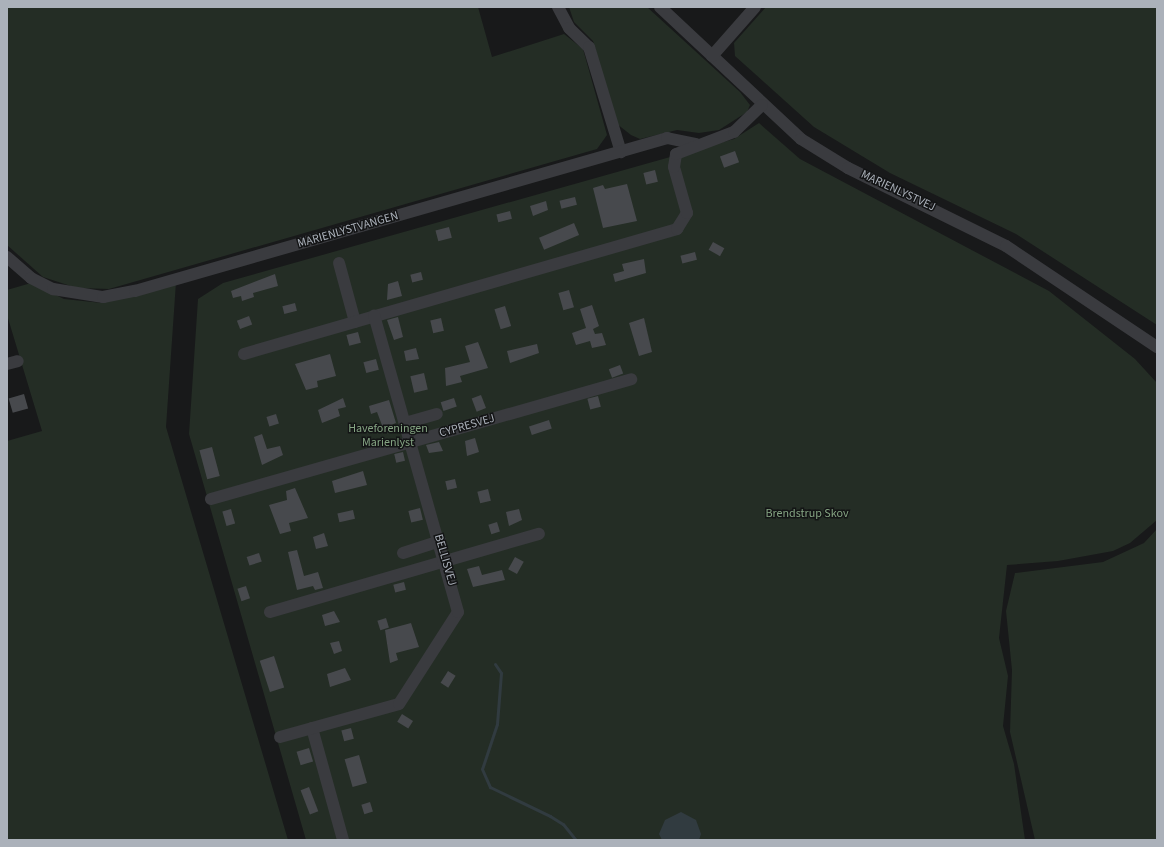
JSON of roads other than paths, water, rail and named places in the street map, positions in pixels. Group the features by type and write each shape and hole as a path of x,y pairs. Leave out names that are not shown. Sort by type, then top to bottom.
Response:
{"street":[{"path":"558,7 569,28 589,47 621,152"},
{"name":"MARIENLYSTVEJ","path":"660,7 762,105 825,154 1006,246 1157,347"},
{"path":"712,56 755,7"},
{"path":"244,354 677,229 686,213 674,160 682,149 734,132 762,105"},
{"name":"MARIENLYSTVANGEN","path":"7,257 31,278 59,291 103,297 135,291 667,138 696,144"},
{"path":"339,263 355,322"},
{"name":"BELLISVEJ","path":"280,737 404,700 458,612 446,562 374,316"},
{"name":"CYPRESVEJ","path":"211,499 630,379"},
{"path":"405,423 437,414"},
{"path":"270,612 539,534"},
{"path":"403,553 440,541"},
{"path":"312,728 343,840"}],"waterway":[{"path":"495,664 501,673 497,724 482,769 490,787 550,816 563,824 576,840"}],"park label":[{"name":"Haveforeningen Marienlyst","path":"388,436"},
{"name":"Brendstrup Skov","path":"807,514"}]}
